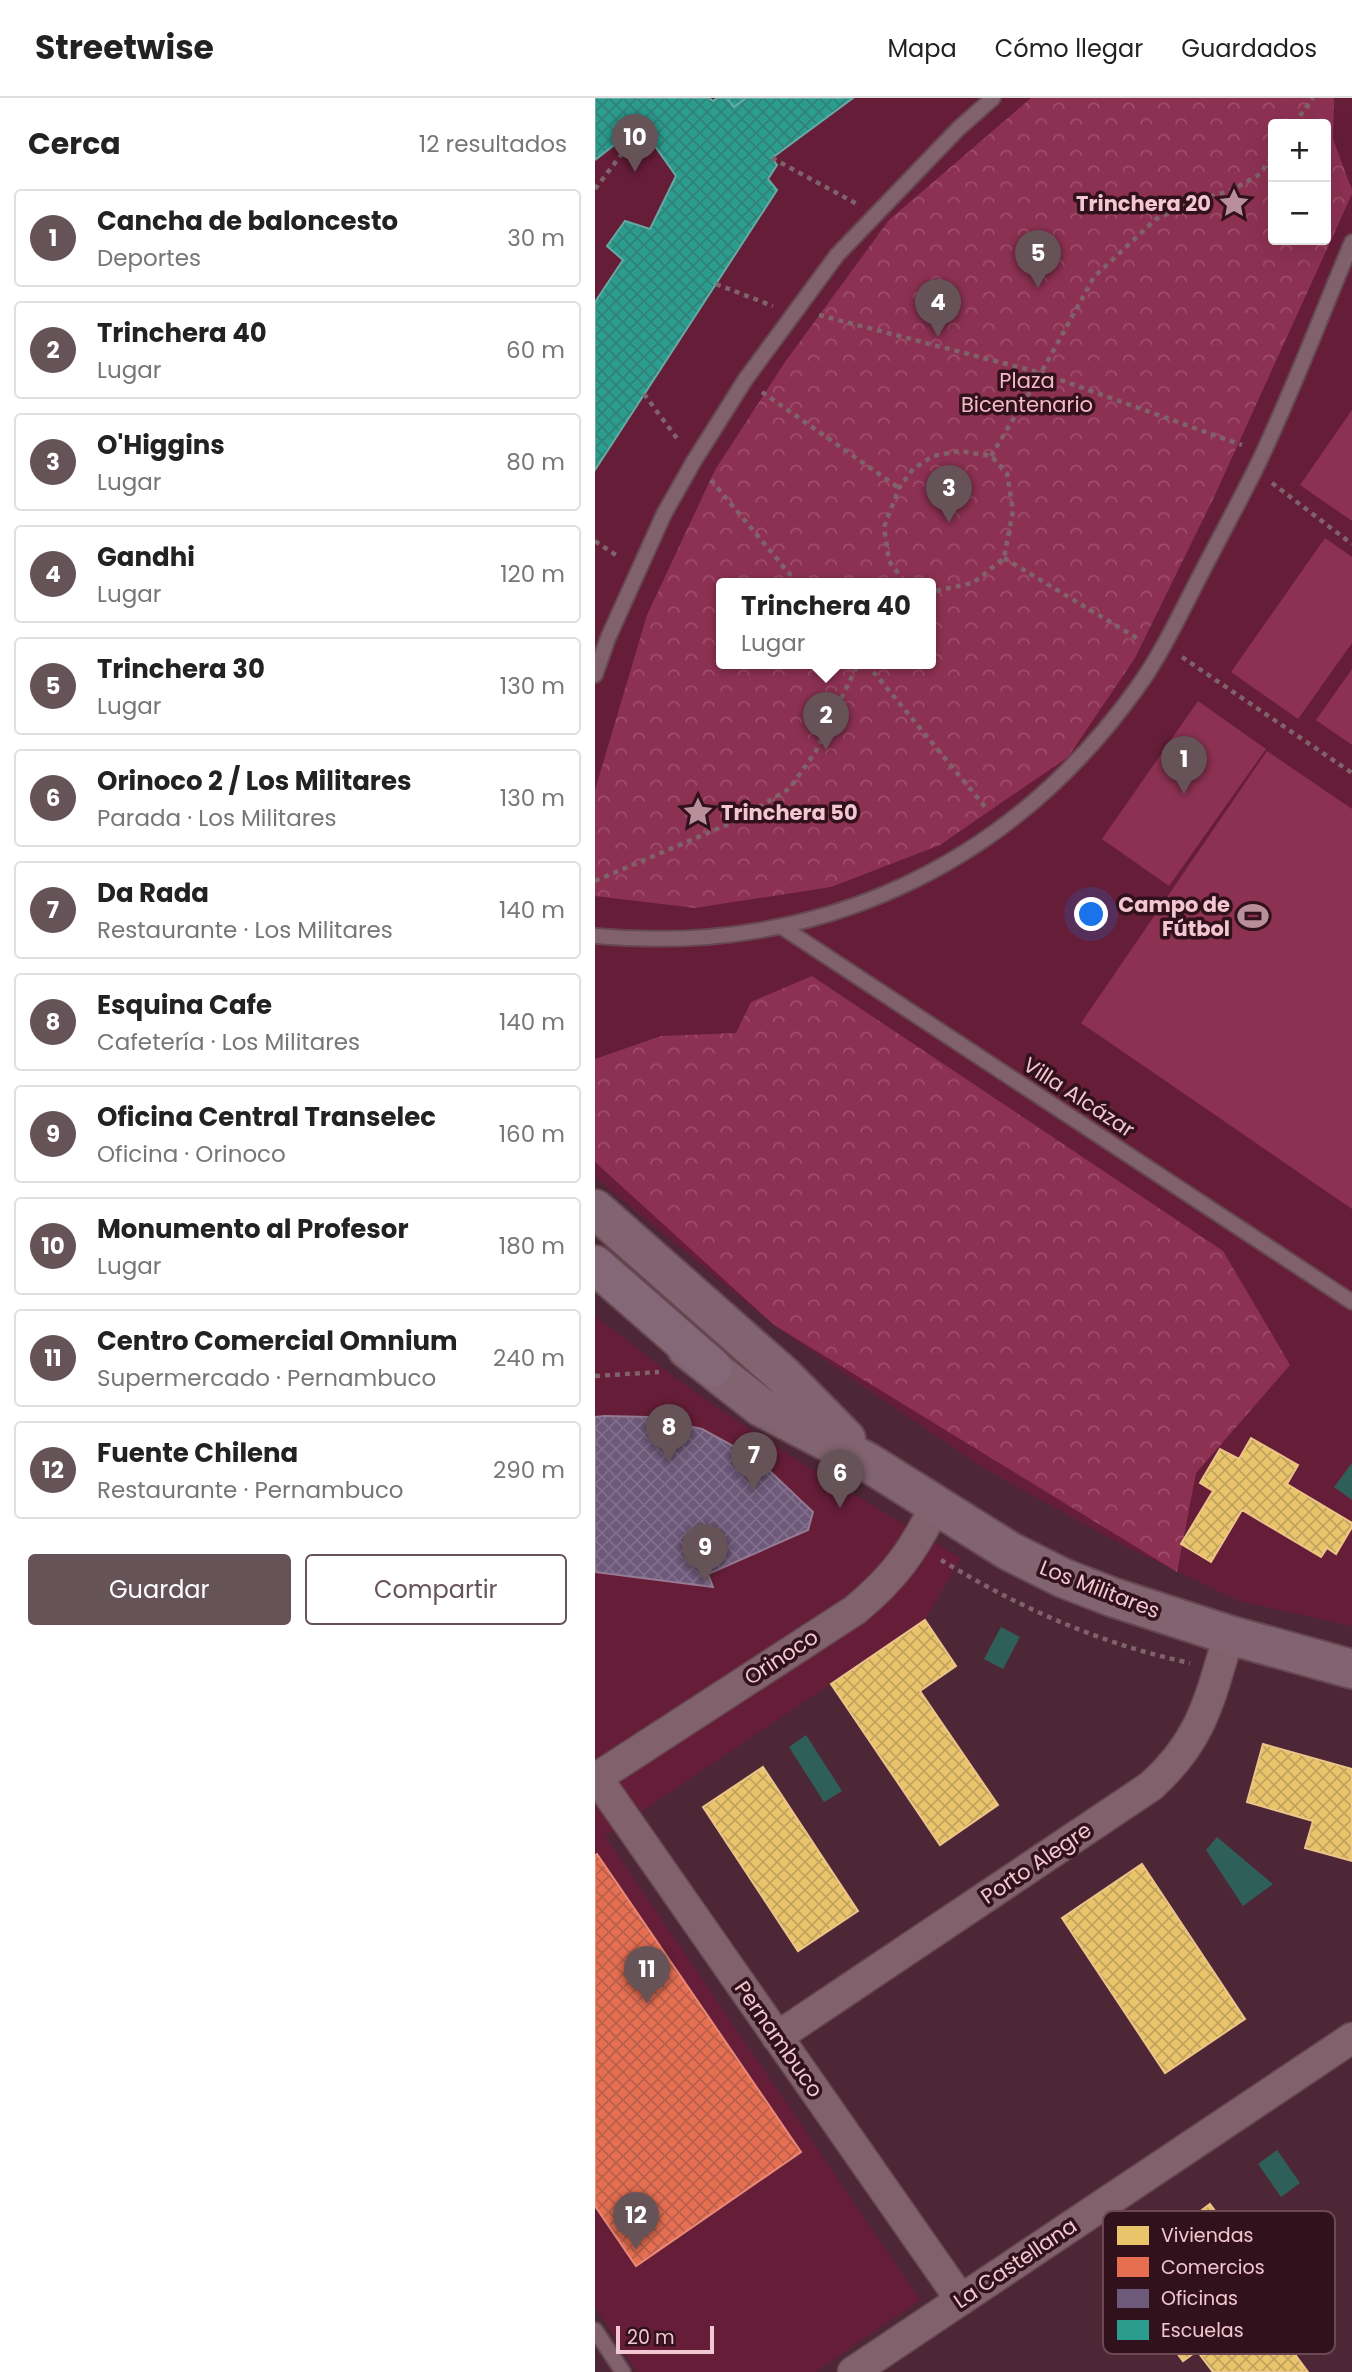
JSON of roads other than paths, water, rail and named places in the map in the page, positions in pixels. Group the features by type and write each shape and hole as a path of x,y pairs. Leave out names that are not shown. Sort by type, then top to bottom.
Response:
{"highway":[{"path":"595,1265 713,1368"}],"main road":[{"name":"Los Militares","path":"595,1209 784,1376 869,1462"},
{"name":"Los Militares","path":"595,1282 713,1368 761,1407 869,1462 1009,1551 1063,1578 1112,1597 1229,1635 1352,1669"}],"street":[{"name":"Orinoco","path":"596,1778 855,1610 879,1591 899,1569 916,1544 936,1505"},
{"name":"Porto Alegre","path":"778,2037 1151,1786 1181,1755 1203,1719 1229,1635"},
{"name":"Pernambuco","path":"596,1778 961,2300"},
{"name":"La Castellana","path":"853,2372 1352,2038"}],"lane":[{"path":"595,675 608,638 664,514 745,380 837,255 958,129 993,98"},
{"path":"595,936 683,940 782,927 827,915 871,900 962,854 1041,797 1076,763 1138,686 1164,644 1263,452 1352,242"},
{"name":"Villa Alcázar","path":"782,927 1352,1302"},
{"path":"595,2330 623,2372"}],"place":[{"name":"Monumento al Profesor","path":"635,172"},
{"name":"Trinchera 20","path":"1234,203"},
{"name":"Trinchera 30","path":"1038,288"},
{"name":"Gandhi","path":"938,337"},
{"name":"O'Higgins","path":"949,523"},
{"name":"Trinchera 40","path":"826,750"},
{"name":"Cancha de baloncesto","path":"1184,794"},
{"name":"Trinchera 50","path":"698,812"},
{"name":"Campo de Fútbol","path":"1253,916"},
{"name":"Esquina Cafe","path":"669,1462"},
{"name":"Da Rada","path":"754,1490"},
{"name":"Orinoco 2 / Los Militares","path":"840,1508"},
{"name":"Oficina Central Transelec","path":"705,1582"},
{"name":"Centro Comercial Omnium","path":"647,2004"},
{"name":"Fuente Chilena","path":"636,2250"}],"park label":[{"name":"Plaza Bicentenario","path":"1027,392"}]}
